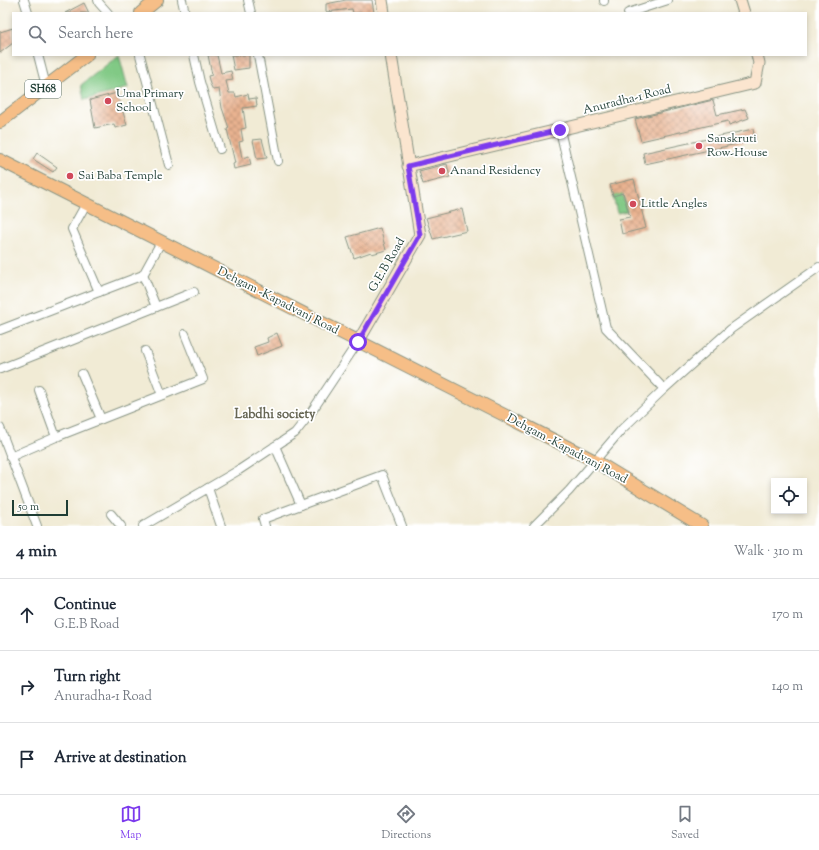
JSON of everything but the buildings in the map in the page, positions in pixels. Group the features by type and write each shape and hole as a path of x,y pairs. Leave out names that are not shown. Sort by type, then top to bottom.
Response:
{"main road":[{"path":"142,12 157,0"},
{"name":"SH68","path":"0,122 86,56"},
{"name":"Dehgam -Kapadvanj Road","path":"0,160 595,461 702,526"}],"street":[{"path":"24,0 28,12"},
{"path":"98,0 107,12"},
{"path":"182,0 185,12"},
{"path":"248,0 251,12"},
{"path":"382,0 384,12"},
{"path":"630,12 651,3 668,0"},
{"path":"740,0 744,12"},
{"path":"38,56 46,86"},
{"path":"140,56 169,165"},
{"path":"194,56 200,82 220,149"},
{"path":"258,56 278,161"},
{"name":"G.E.B Road","path":"358,342 420,235 391,56"},
{"name":"Anuradha-1 Road","path":"408,166 755,83 759,64 756,56"},
{"path":"560,130 606,328 664,389"},
{"path":"86,204 72,229 99,292"},
{"path":"0,330 143,275 161,242"},
{"path":"534,526 569,491 622,429 664,389 731,329 819,267"},
{"path":"143,275 156,307"},
{"path":"0,368 194,292"},
{"path":"10,457 101,419 203,380 185,334"},
{"path":"143,526 208,488 295,433 310,414 358,342"},
{"path":"145,351 162,396"},
{"path":"82,374 101,419"},
{"path":"39,390 56,437"},
{"path":"0,428 37,526"},
{"path":"275,446 301,505"},
{"path":"265,526 263,519 382,475 402,526"},
{"path":"208,488 221,526"},
{"path":"111,514 121,526"}],"green space":[{"path":"119,56 128,88 84,100 81,85"},
{"path":"622,193 627,211 617,213 613,196"}],"place":[{"name":"Uma Primary School","path":"108,101"},
{"name":"Sanskruti Row-House","path":"699,146"},
{"name":"Anand Residency","path":"442,171"},
{"name":"Sai Baba Temple","path":"70,176"},
{"name":"Little Angles","path":"633,204"}],"district":[{"name":"Labdhi society","path":"275,415"}],"route":[{"path":"358,342 420,235 408,166 560,130"}]}
